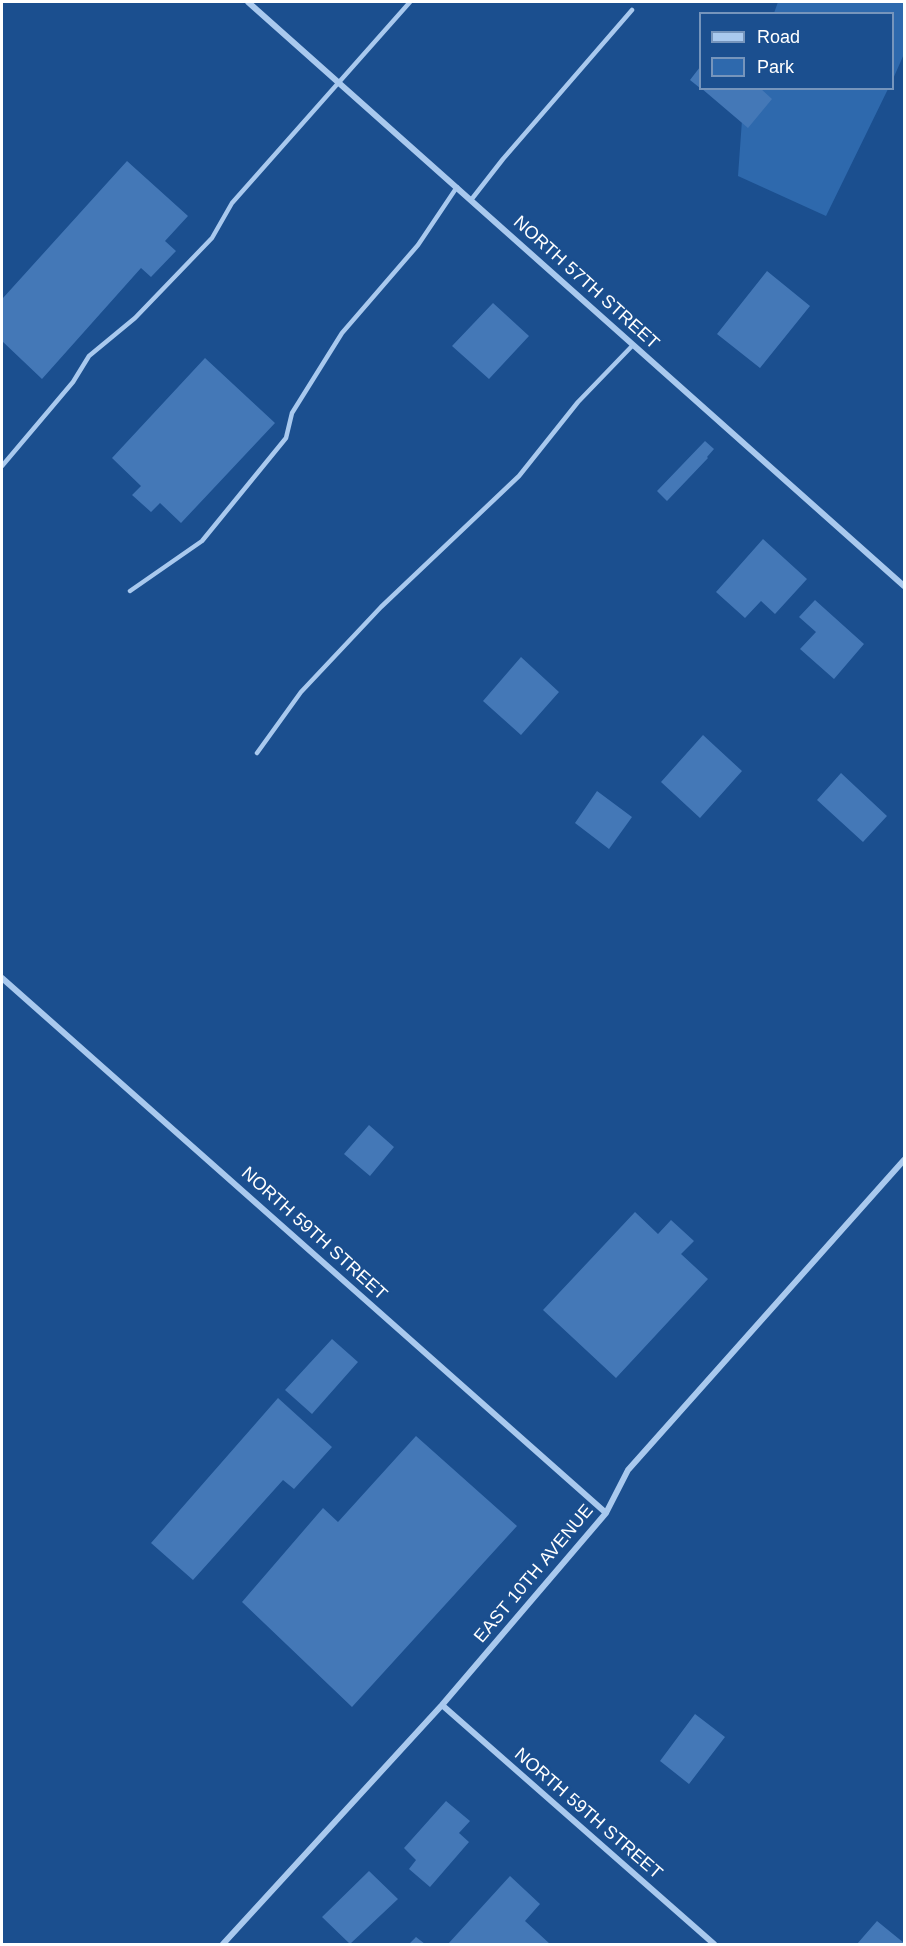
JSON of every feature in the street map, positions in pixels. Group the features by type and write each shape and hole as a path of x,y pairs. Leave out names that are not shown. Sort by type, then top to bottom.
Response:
{"street":[{"name":"NORTH 57TH STREET","path":"248,2 904,586"},
{"name":"NORTH 59TH STREET","path":"2,978 606,1513"},
{"name":"EAST 10TH AVENUE","path":"223,1944 442,1706 606,1513 628,1470 904,1160"},
{"name":"NORTH 59TH STREET","path":"442,1706 714,1944"}],"lane":[{"path":"2,466 73,382 89,356 135,318 212,238 232,203 410,2"},
{"path":"471,200 503,159 632,10"},
{"path":"130,591 201,540 286,438 292,414 342,333 418,245 457,187"},
{"path":"257,753 301,692 381,607 519,476 578,402 633,345"}],"green space":[{"path":"778,2 904,2 904,54 894,77 894,12 774,12"},
{"path":"749,90 888,90 826,216 738,176 743,106"}],"building":[{"path":"699,68 699,87 690,80"},
{"path":"703,90 762,90 772,99 748,128"},
{"path":"127,161 188,216 165,241 176,251 151,277 141,268 42,379 2,341 2,297"},
{"path":"767,271 810,306 760,368 717,334"},
{"path":"493,303 529,336 489,379 452,346"},
{"path":"205,358 275,423 181,523 160,503 151,512 132,495 141,486 112,458"},
{"path":"705,441 714,449 667,501 657,491"},
{"path":"763,539 807,579 775,614 761,601 745,618 716,592"},
{"path":"815,600 864,644 834,679 800,649 816,632 799,617"},
{"path":"521,657 559,692 521,735 483,701"},
{"path":"703,735 742,771 700,818 661,782"},
{"path":"841,773 887,816 863,842 817,800"},
{"path":"597,791 632,817 609,849 575,823"},
{"path":"369,1125 394,1147 370,1176 344,1154"},
{"path":"635,1212 658,1234 671,1220 694,1241 681,1254 708,1279 616,1378 543,1310"},
{"path":"332,1339 358,1362 312,1414 285,1390"},
{"path":"278,1398 332,1447 294,1489 283,1480 193,1580 151,1543"},
{"path":"416,1436 517,1526 352,1707 242,1602 323,1508 338,1522"},
{"path":"695,1714 725,1737 689,1784 660,1761"},
{"path":"446,1801 470,1821 459,1833 469,1842 430,1887 409,1869 416,1860 404,1848"},
{"path":"369,1871 398,1899 350,1944 322,1917"},
{"path":"510,1876 540,1904 525,1921 550,1944 448,1944"},
{"path":"877,1921 904,1943 904,1944 857,1944"},
{"path":"416,1937 425,1944 409,1944"}]}
